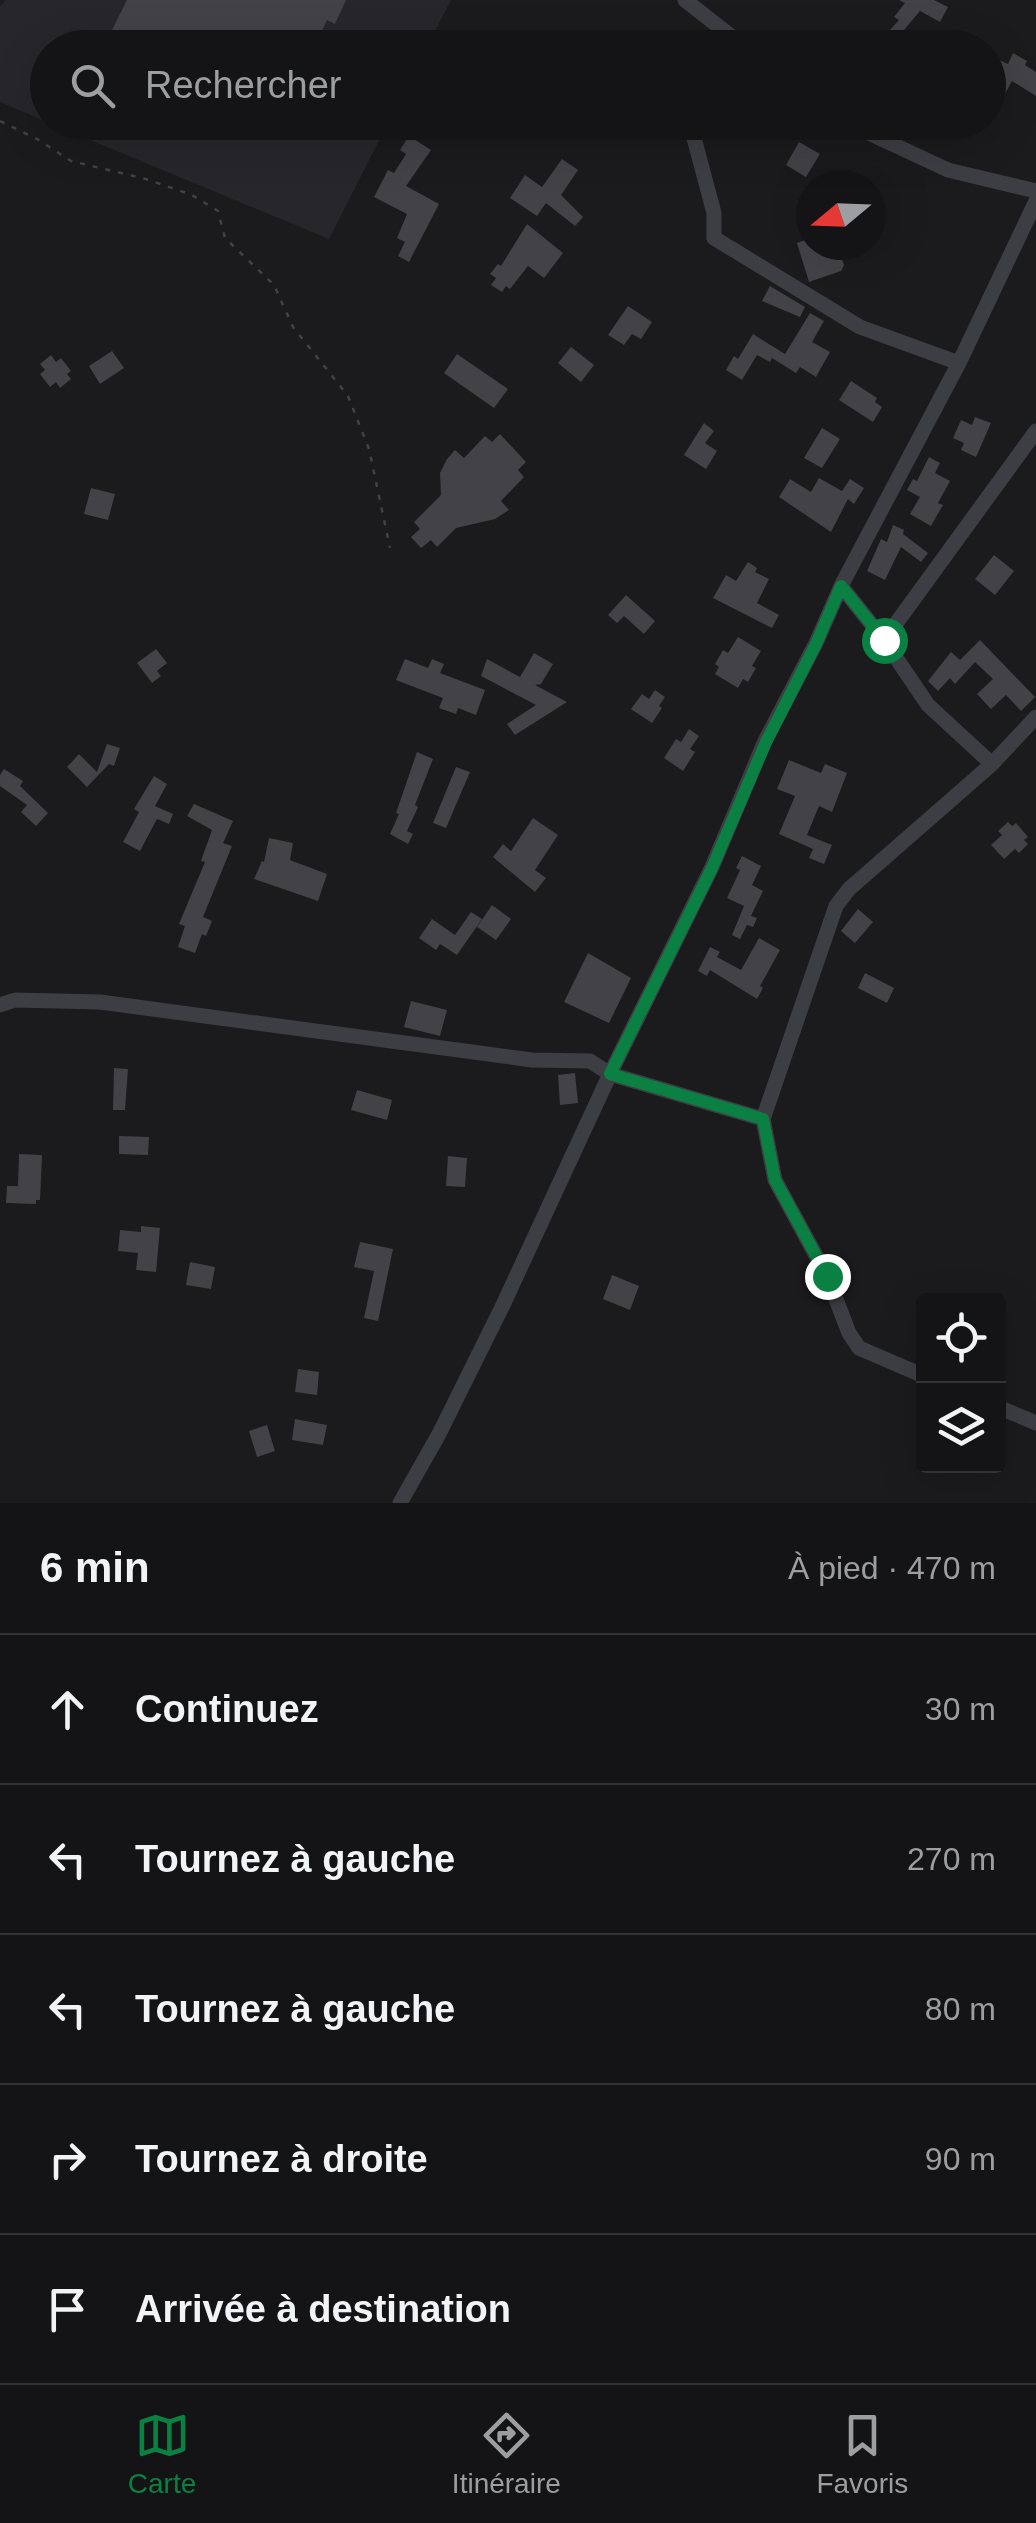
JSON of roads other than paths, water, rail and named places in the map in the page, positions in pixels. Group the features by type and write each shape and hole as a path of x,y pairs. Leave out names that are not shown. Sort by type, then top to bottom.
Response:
{"street":[{"path":"684,0 720,30"},
{"path":"695,140 714,213 714,238 860,327 959,363"},
{"path":"884,140 948,170 1036,191"},
{"path":"400,1503 487,1337 712,868 766,742 841,586 959,363 1036,201"},
{"path":"884,640 1036,431"},
{"path":"841,586 928,704 992,764"},
{"path":"916,1372 860,1348 849,1332 827,1276 775,1180 763,1119 836,906 849,889 992,764 1036,717"},
{"path":"0,1005 15,1000 100,1002 532,1060 590,1061 610,1074 763,1119"},
{"path":"1006,1410 1036,1423"}]}
